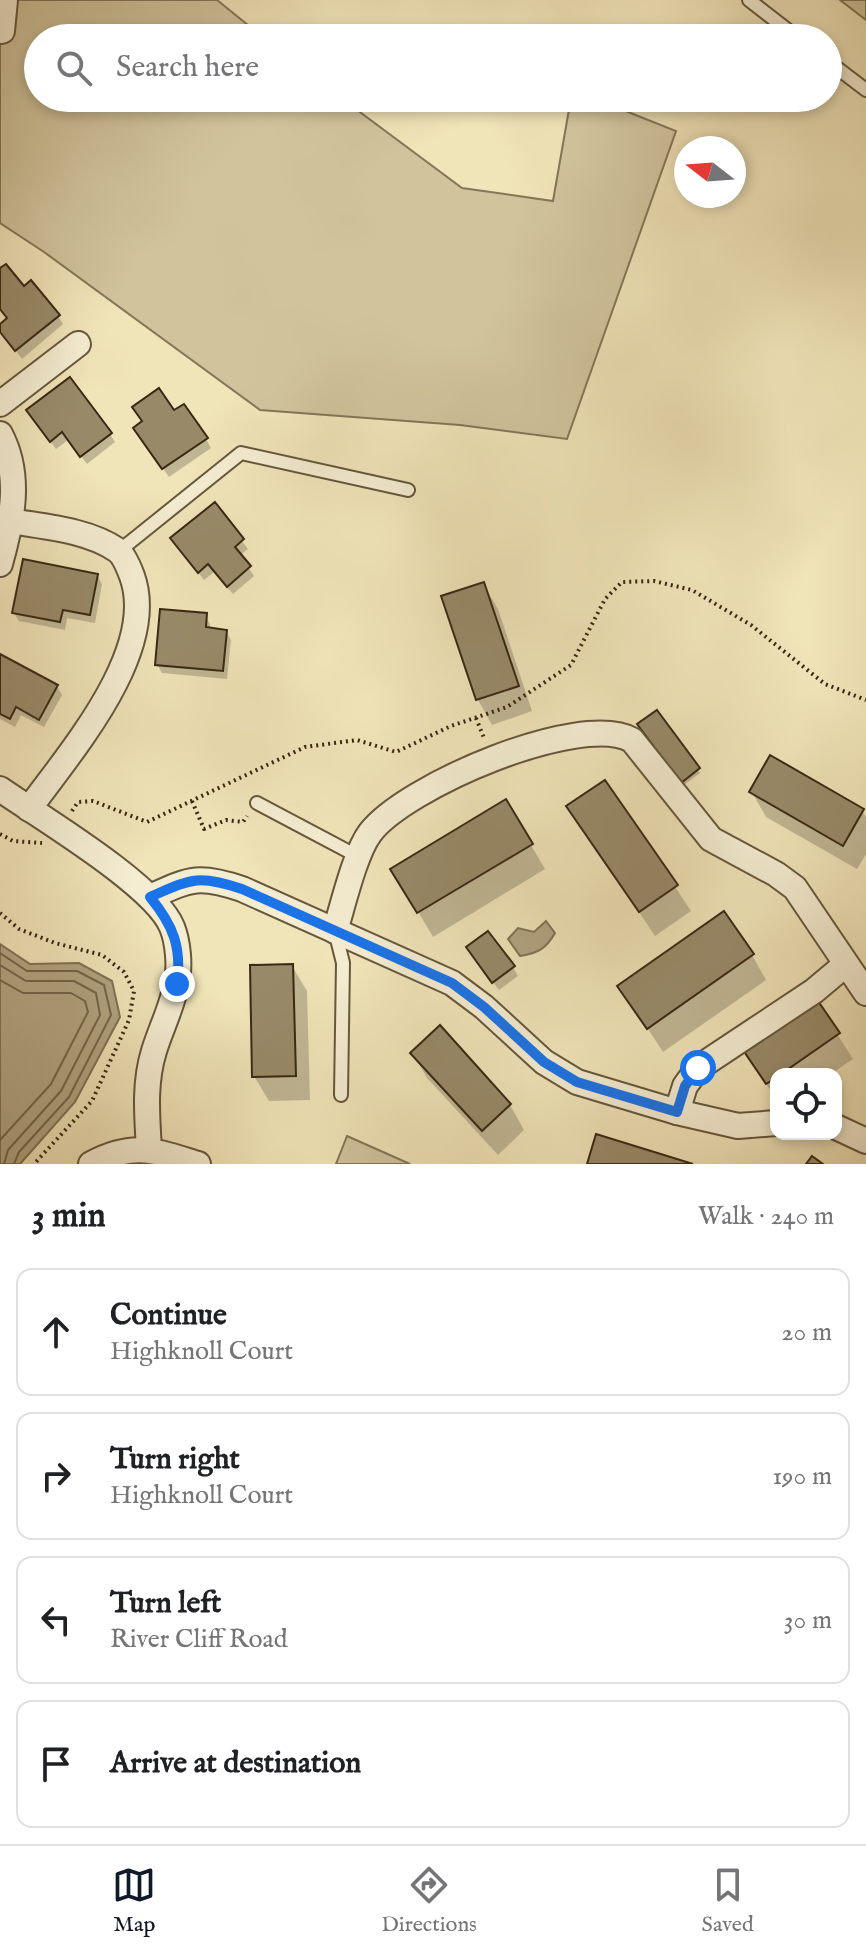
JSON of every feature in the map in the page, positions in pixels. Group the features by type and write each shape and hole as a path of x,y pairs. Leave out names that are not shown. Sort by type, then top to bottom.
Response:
{"street":[{"path":"2,31 5,0"},
{"path":"0,404 78,344"},
{"path":"0,434 10,459 14,487 11,521 0,564"},
{"path":"11,521 91,538 119,551 137,589 128,656 103,708 29,809"},
{"path":"335,931 368,834 402,804 437,783 485,762 557,738 598,732 620,733 632,740 711,839 776,874 795,888 866,993"},
{"path":"0,789 129,878 150,897 172,927 180,966 177,984 153,1054 146,1089 149,1149"},
{"path":"150,897 200,878 242,889 452,983 484,1007 544,1062 577,1082 677,1112 738,1126 770,1123"},
{"path":"677,1112 685,1086 698,1068 814,991 845,965"},
{"path":"842,1130 866,1141"},
{"path":"91,1164 123,1152 149,1149 198,1164"}],"lane":[{"path":"749,0 780,24"},
{"path":"842,72 866,90"},
{"path":"119,551 241,453 408,490"},
{"path":"257,803 359,857"},
{"path":"335,931 343,963 341,1095"}],"path":[{"path":"0,834 13,841 41,844 60,830 78,802 93,801 147,822 305,747 357,740 396,752 451,726 507,707 571,665 605,599 622,582 654,581 692,590 751,625 825,684 866,700"},
{"path":"192,801 204,829 226,820 243,822 257,803"},
{"path":"0,913 19,929 55,943 102,955 124,972 134,991 129,1020 92,1101 34,1164"}],"shaded area":[{"path":"0,0 217,0 247,24 24,24 24,112 360,112 462,188 553,201 569,112 628,112 676,131 567,439 460,425 260,410 0,223"},
{"path":"840,0 866,0 866,20"},
{"path":"347,1136 410,1164 336,1164"}],"water":[{"path":"546,921 555,933 552,938 545,947 520,956 508,939 518,928 534,932"},
{"path":"0,944 30,964 79,963 112,981 120,1017 75,1102 20,1164 0,1164"}],"building":[{"path":"6,264 24,286 31,280 60,315 15,351 0,332 0,324 7,318 0,309 0,268"},
{"path":"70,377 112,433 80,457 62,432 50,442 26,410"},
{"path":"159,388 174,410 184,404 208,438 162,469 133,428 142,421 132,407"},
{"path":"215,502 244,539 235,547 251,566 227,587 208,564 198,573 170,538"},
{"path":"23,559 98,574 90,615 63,610 60,622 12,613"},
{"path":"484,582 519,686 476,700 441,596"},
{"path":"160,609 207,613 206,627 227,630 223,671 155,665"},
{"path":"0,654 58,685 39,720 16,707 10,719 0,714"},
{"path":"657,710 700,768 681,783 637,724"},
{"path":"770,755 864,809 843,846 749,792"},
{"path":"605,780 678,885 639,912 566,806"},
{"path":"506,799 533,844 417,913 390,869"},
{"path":"724,911 754,954 647,1029 617,986"},
{"path":"488,931 515,966 492,983 466,947"},
{"path":"293,964 296,1076 252,1077 250,965"},
{"path":"816,998 840,1033 790,1068 770,1068 770,1082 766,1084 743,1050"},
{"path":"440,1025 511,1104 482,1131 410,1053"},
{"path":"596,1134 693,1164 587,1164"},
{"path":"812,1156 823,1164 806,1164"}],"route":[{"path":"177,984 180,966 172,927 150,897 184,882 200,878 217,880 435,973 484,1007 544,1062 577,1082 677,1112 685,1086 698,1068"}]}
